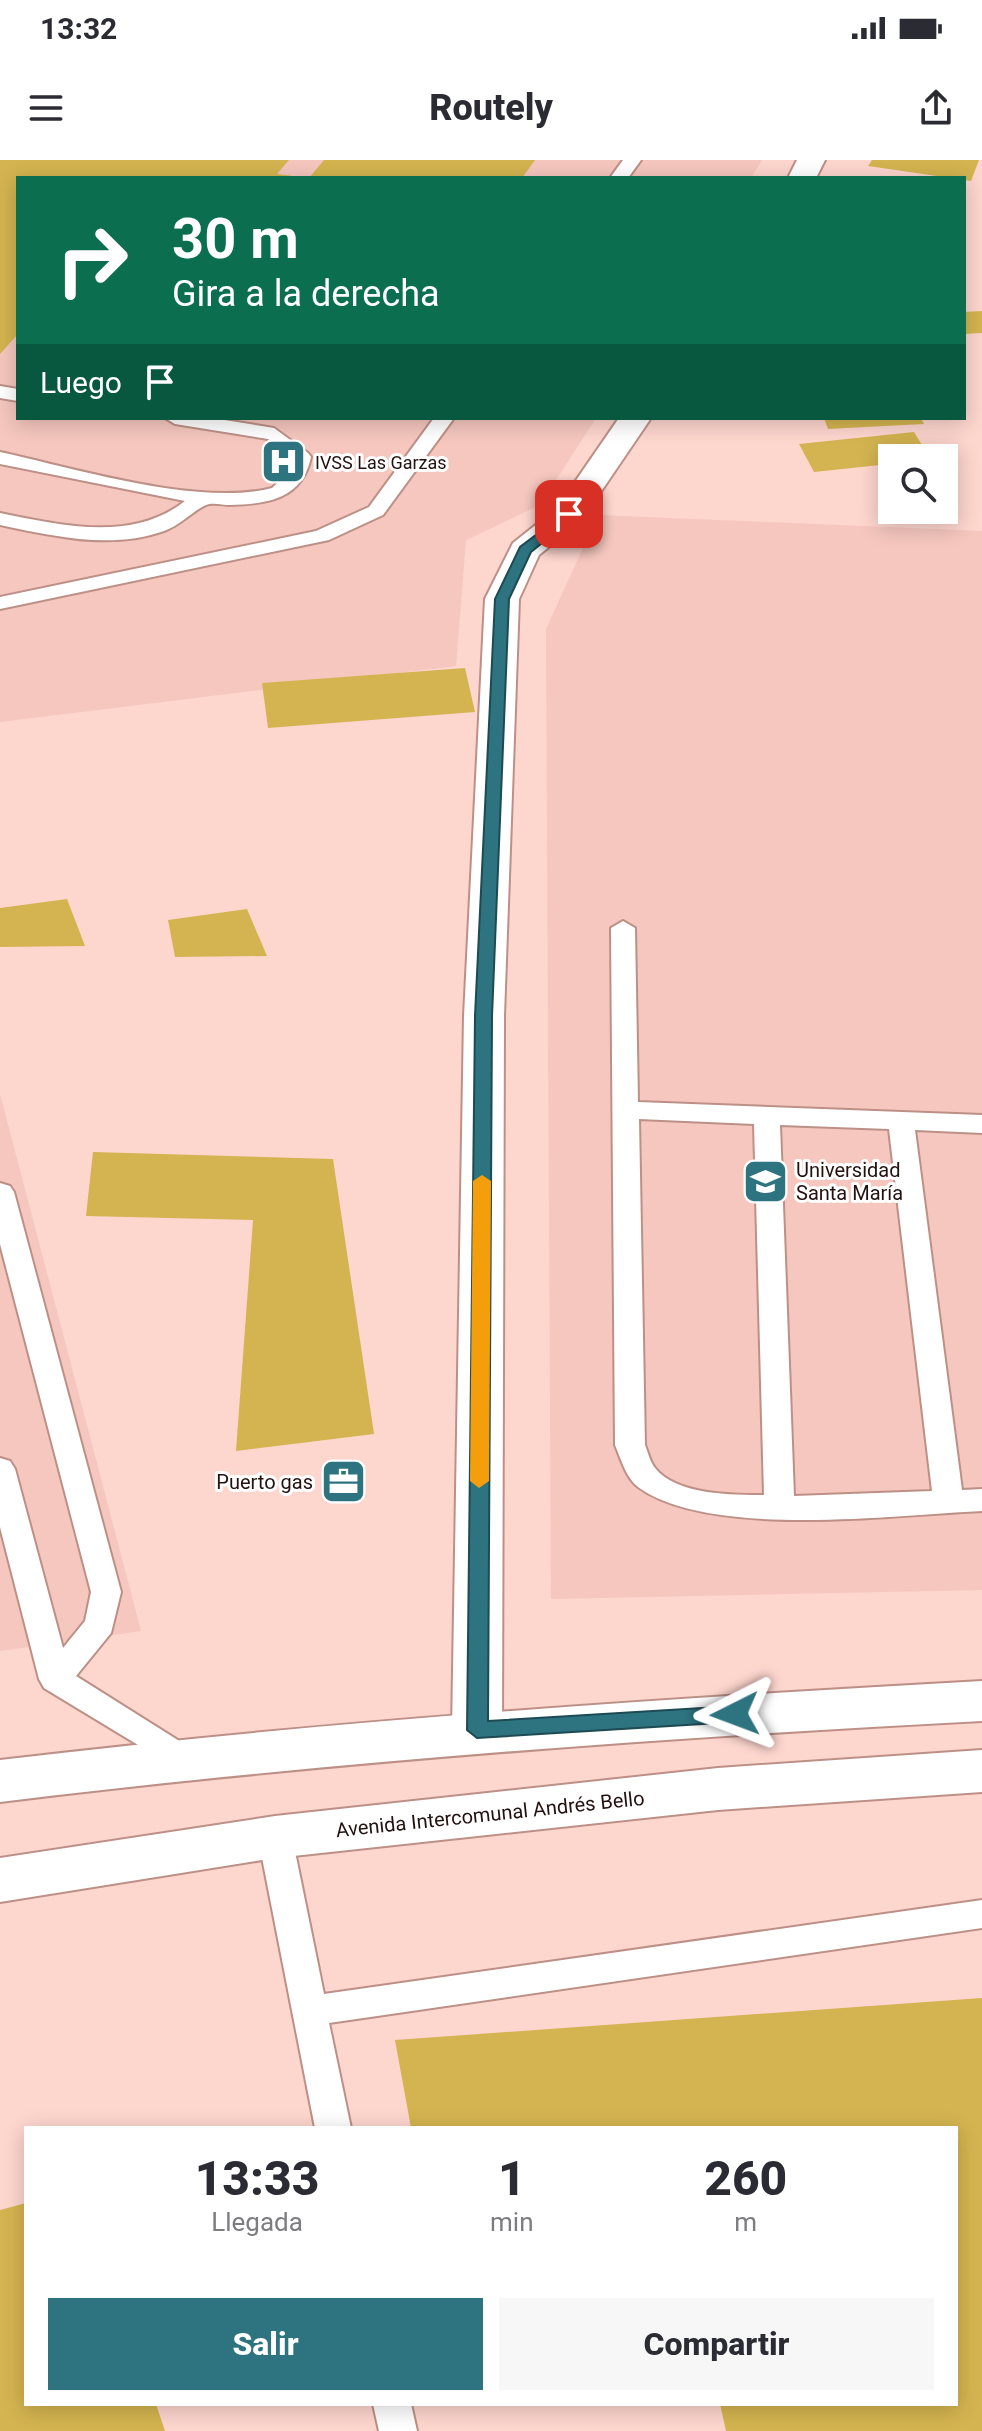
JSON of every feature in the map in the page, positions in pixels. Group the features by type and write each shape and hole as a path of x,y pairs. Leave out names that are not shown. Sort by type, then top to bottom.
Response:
{"street":[{"path":"477,1730 484,1016 502,599 525,550 569,514 607,454 633,420"},
{"path":"0,1781 181,1758 477,1730 982,1701"},
{"name":"Avenida Intercomunal Andrés Bello","path":"0,1880 275,1837 718,1789 982,1771"}],"lane":[{"path":"0,458 202,498 250,499 279,492 297,475 301,457 274,434 187,420"},
{"path":"0,603 322,536 376,511 443,420"},
{"path":"0,519 89,536 126,533 167,523 202,498"},
{"path":"623,928 630,1445 646,1478 679,1497 728,1506 982,1500"},
{"path":"625,1110 982,1124"},
{"path":"767,1116 779,1506"},
{"path":"901,1122 948,1501"},
{"path":"0,1195 106,1592 100,1625 55,1679"},
{"path":"0,1469 55,1679 181,1758"},
{"path":"275,1837 333,2126"},
{"path":"309,2011 982,1914"},
{"path":"392,2406 398,2431"}],"shaded area":[{"name":"IVSS Las Garzas","path":"0,160 762,160 752,176 16,176 16,420 595,420 540,505 466,540 456,666 0,722"},
{"name":"Universidad Santa María","path":"598,515 982,531 982,1590 551,1599 546,629"},
{"path":"0,1094 141,1631 0,1651"}],"building":[{"path":"0,160 289,160 277,174 293,176 16,176 16,336 0,354"},
{"path":"324,160 535,160 523,176 311,176"},
{"path":"872,160 979,160 971,181 966,180 966,176 937,176 868,166"},
{"path":"982,311 982,333 966,334 966,312"},
{"path":"825,420 922,420 924,424 828,429"},
{"path":"914,432 921,444 878,444 878,465 814,472 799,444"},
{"path":"465,668 475,712 268,728 262,683"},
{"path":"67,899 85,946 0,947 0,908"},
{"path":"247,909 267,956 175,957 168,920"},
{"path":"93,1152 333,1159 374,1434 236,1451 253,1220 86,1216"},
{"path":"982,1998 982,2431 726,2431 720,2406 958,2406 958,2126 411,2126 395,2040"},
{"path":"24,2204 24,2406 157,2406 165,2431 0,2431 0,2210"}],"slow traffic":[{"path":"479,1481 482,1181"}],"place":[{"name":"IVSS Las Garzas","path":"284,462"},
{"name":"Universidad Santa María","path":"765,1182"},
{"name":"Puerto gas","path":"344,1482"}],"route":[{"path":"569,514 525,550 502,599 484,1016 477,1730 735,1714"}]}
